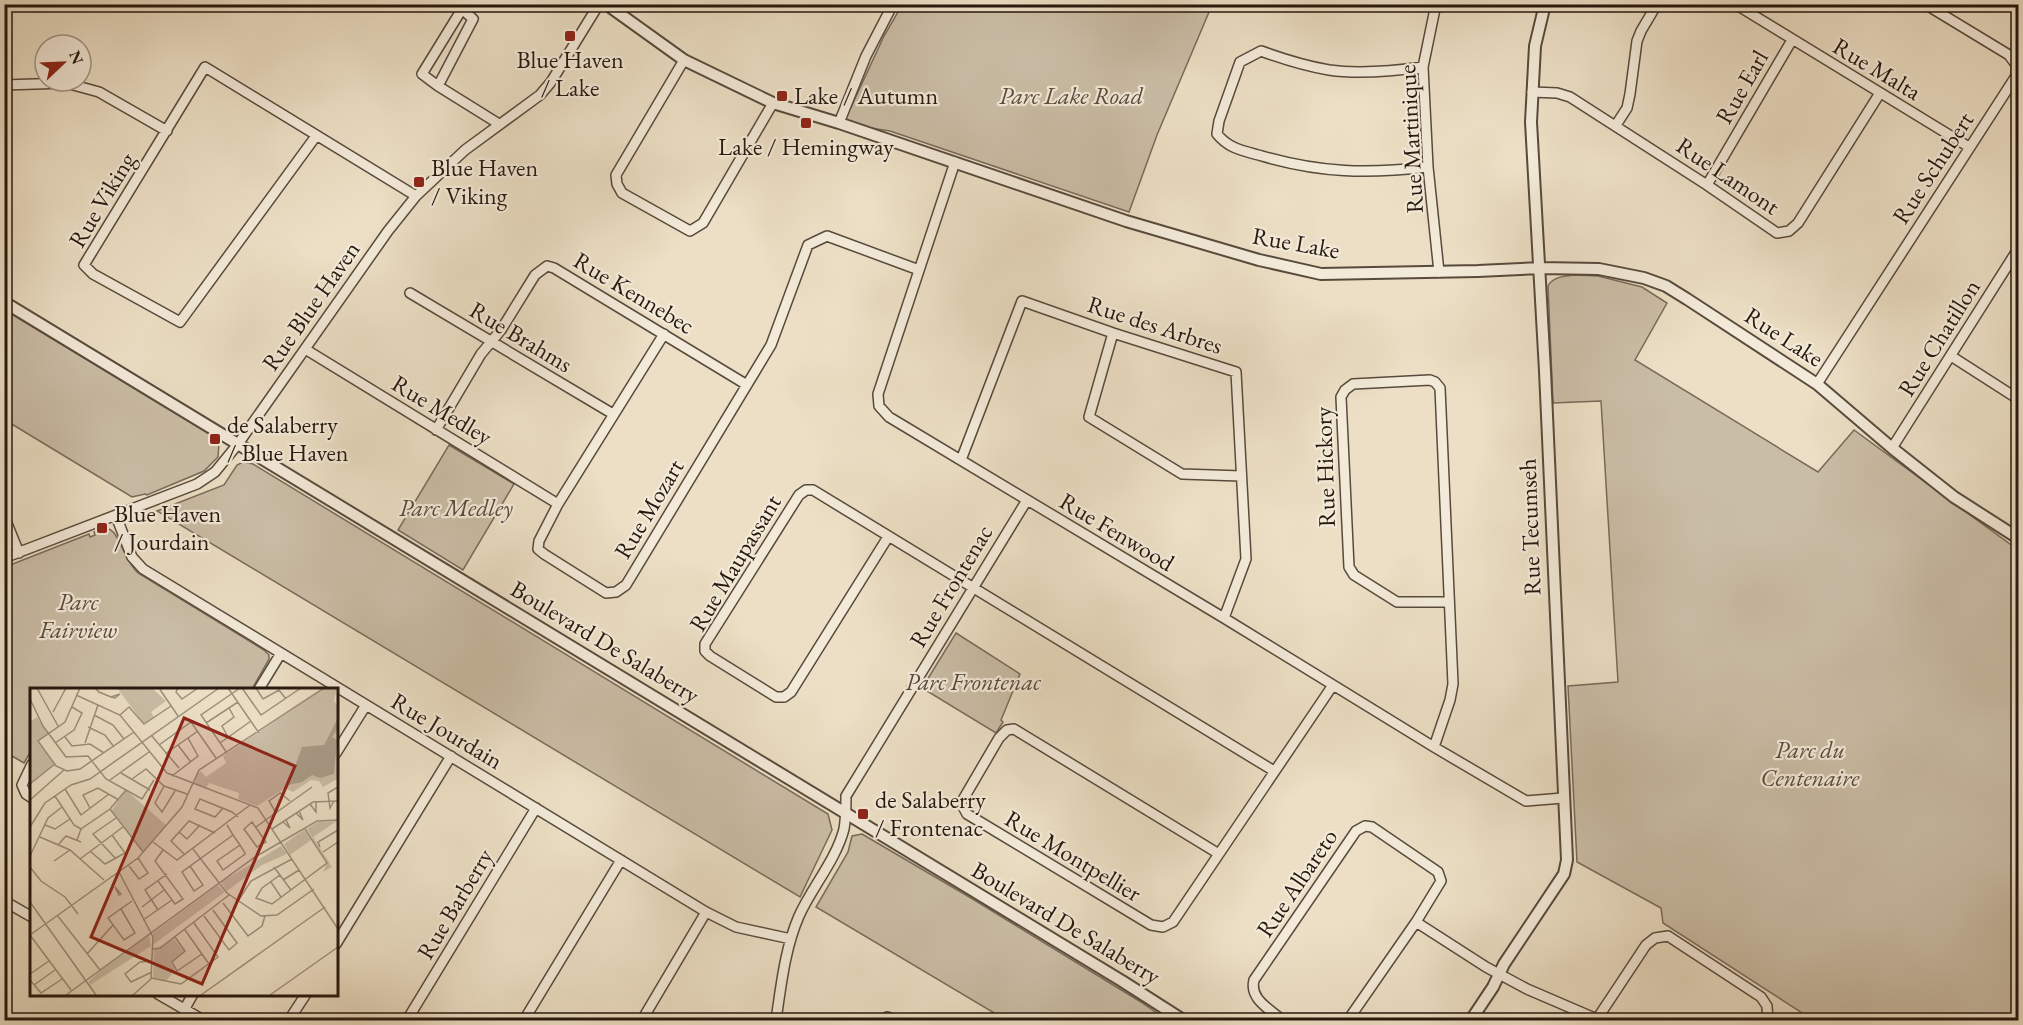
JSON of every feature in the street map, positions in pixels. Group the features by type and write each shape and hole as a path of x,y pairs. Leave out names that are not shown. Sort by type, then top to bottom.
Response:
{"street":[{"name":"Rue Blue Haven","path":"4,558 204,481 218,469 388,231 416,196 465,150 540,95 551,82 599,4"},
{"name":"Rue Lake","path":"606,4 684,60 773,103 839,123 1126,221 1259,260 1320,274 1599,268 1644,278 1666,286 1817,384 1954,497 2019,538"},
{"path":"839,123 866,56 893,4"},
{"name":"Rue Martinique","path":"1436,4 1423,67 1428,167 1439,272"},
{"name":"Rue Tecumseh","path":"1471,1020 1504,964 1564,874 1567,861 1540,268 1531,122 1535,46 1545,4"},
{"path":"1616,125 1627,108 1637,41 1657,4"},
{"name":"Rue Malta","path":"1735,4 1969,147"},
{"name":"Rue Schubert","path":"1817,384 2016,76 2017,66 2010,55 1925,4"},
{"path":"438,86 473,19 462,9 422,74 438,86 499,124"},
{"name":"Rue Earl","path":"1707,185 1792,40"},
{"path":"1423,67 1369,71 1331,70 1290,62 1261,51 1240,62 1219,121 1217,134 1225,144 1233,148 1275,160 1326,170 1376,172 1428,167"},
{"path":"684,60 616,175 616,184 622,193 690,231 703,223 773,103"},
{"name":"Rue Viking","path":"316,136 180,322 93,274 84,265 205,68 416,196"},
{"path":"4,85 66,83 99,92 167,131"},
{"name":"Rue Lamont","path":"1532,92 1557,93 1570,97 1707,185 1776,233 1789,231 1798,223 1880,93"},
{"name":"Rue Fenwood","path":"955,162 878,394 879,406 889,417 1526,801 1563,798"},
{"name":"Rue Mozart","path":"664,334 558,504 539,541 538,549 544,554 606,593 616,591 626,585 771,345 808,245 827,236 919,270"},
{"name":"Rue Chatillon","path":"1892,448 2019,249"},
{"name":"Rue Kennebec","path":"436,430 481,354 501,330 535,275 547,266 554,268 747,385"},
{"name":"Rue Brahms","path":"410,293 613,414"},
{"name":"Rue des Arbres","path":"961,460 1022,301 1236,372 1246,559 1224,618"},
{"name":"Boulevard De Salaberry","path":"4,302 1183,1020"},
{"path":"1113,333 1089,417 1182,474 1241,476"},
{"name":"Rue Medley","path":"305,349 558,504"},
{"path":"1951,356 2019,399"},
{"name":"Rue Hickory","path":"1434,747 1453,684 1440,388 1430,380 1353,384 1345,390 1341,397 1349,567 1354,576 1397,602 1448,602"},
{"name":"Rue Maupassant","path":"888,537 791,692 784,697 776,697 705,651 705,644 799,495 806,490 813,490 1274,771"},
{"name":"Rue Frontenac","path":"776,1020 791,939 801,913 841,837 846,813 846,796 1027,500"},
{"path":"4,516 19,553"},
{"name":"Rue Jourdain","path":"116,516 130,554 137,564 706,912 736,927 791,939"},
{"path":"260,688 281,653"},
{"name":"Rue Montpellier","path":"1219,854 1014,729 1007,730 999,738 961,803 967,814 1151,925 1163,927 1173,922 1219,854 1274,771 1333,685"},
{"path":"338,750 366,705"},
{"path":"338,941 451,756"},
{"path":"30,767 22,785 30,797"},
{"name":"Rue Barberry","path":"406,1020 536,808"},
{"name":"Rue Albareto","path":"1282,1020 1255,997 1251,988 1254,980 1356,831 1365,826 1372,827 1438,872 1441,881 1416,922 1348,1020"},
{"path":"524,1020 621,860"},
{"path":"4,901 30,916"},
{"path":"642,1020 706,912"},
{"path":"1416,922 1499,974 1598,1020 1646,945 1655,938 1668,936 1761,997 1767,1006 1768,1020"},
{"path":"161,995 203,1020"},
{"path":"184,1010 192,995"},
{"path":"289,1020 305,995"},
{"path":"882,1020 887,1017 896,1020"}],"green space":[{"name":"Parc Lake Road","path":"902,5 1212,5 1157,135 1129,212 890,131 839,123 851,107 884,36"},
{"name":"Parc du Centenaire","path":"1576,275 1598,276 1642,287 1667,303 1635,360 1818,472 1854,430 2018,550 2018,1020 1813,1020 1663,923 1661,908 1577,862 1568,686 1618,682 1601,401 1553,403 1548,286 1556,278"},
{"path":"5,310 216,438 219,444 218,457 204,471 147,495 132,497 5,420"},
{"name":"Parc Medley","path":"449,445 514,484 463,570 398,530"},
{"path":"243,462 253,464 828,814 832,830 800,897 157,511 224,485 237,465"},
{"name":"Parc Fairview","path":"106,528 111,530 138,573 264,650 269,655 269,659 253,688 30,688 30,753 24,763 5,752 5,567 89,534 90,537 95,535 94,532"},
{"name":"Parc Frontenac","path":"956,633 1020,674 1001,720 1003,722 996,733 922,688"},
{"path":"862,834 971,898 1167,1020 1006,1020 816,907 848,852 852,836"}],"place":[{"name":"Blue Haven / Lake","path":"570,36"},
{"name":"Lake / Autumn","path":"782,96"},
{"name":"Lake / Hemingway","path":"806,123"},
{"name":"Blue Haven / Viking","path":"419,182"},
{"name":"de Salaberry / Blue Haven","path":"215,439"},
{"name":"Blue Haven / Jourdain","path":"102,528"},
{"name":"de Salaberry / Frontenac","path":"863,814"}]}
